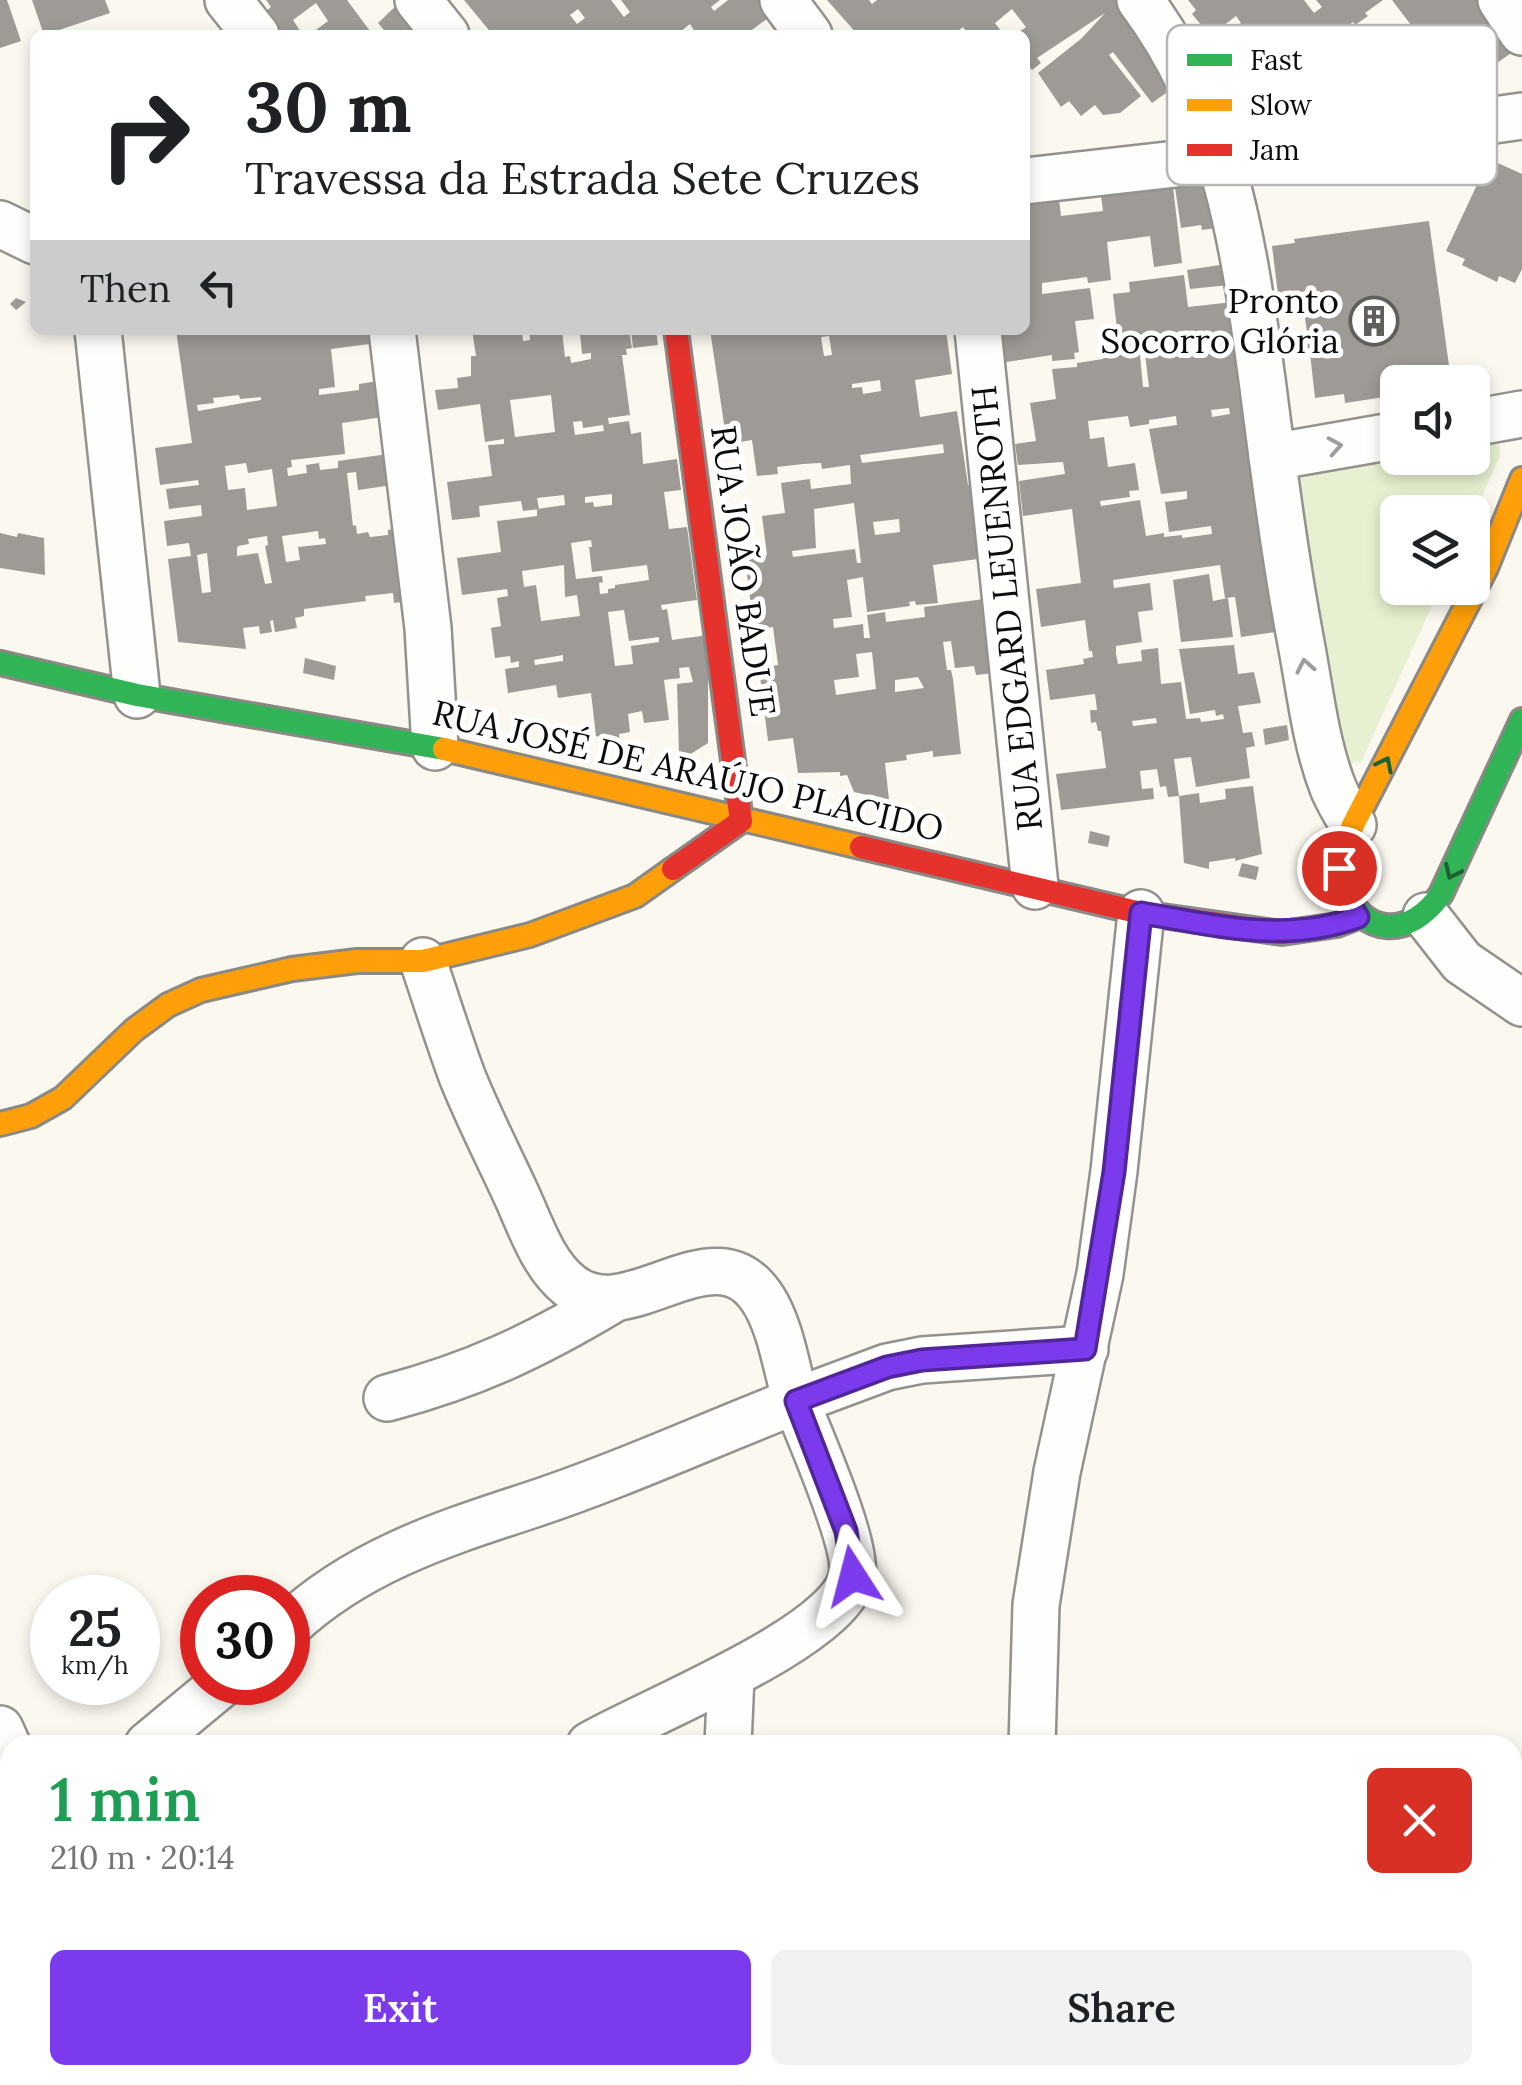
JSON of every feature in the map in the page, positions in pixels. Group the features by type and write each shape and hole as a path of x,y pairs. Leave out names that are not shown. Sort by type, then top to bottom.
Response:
{"street":[{"path":"228,0 252,30"},
{"path":"418,0 442,30"},
{"path":"783,0 804,30"},
{"path":"1140,0 1167,41"},
{"path":"1501,0 1522,32"},
{"path":"1497,120 1522,116"},
{"path":"1030,181 1167,165"},
{"path":"1227,185 1246,259 1292,595 1317,730 1332,786 1353,825"},
{"path":"0,224 30,239"},
{"path":"99,335 138,694"},
{"path":"393,335 428,628 435,747"},
{"name":"RUA JOÃO BADUE","path":"677,335 741,822"},
{"name":"RUA EDGARD LEUENROTH","path":"979,335 1035,886"},
{"path":"1490,419 1522,414"},
{"path":"1272,456 1380,438"},
{"path":"1522,479 1486,568 1353,825 1339,868 1344,895 1358,917 1382,928 1403,928 1426,916 1442,894 1522,720"},
{"name":"RUA JOSÉ DE ARAÚJO PLACIDO","path":"0,663 138,694 435,747 1141,913 1282,933 1337,925 1358,917"},
{"path":"0,1124 32,1116 64,1098 134,1030 168,1005 201,990 292,969 357,961 423,960 530,934 635,896 741,822"},
{"path":"1032,1735 1036,1605 1114,1172 1141,913"},
{"path":"1426,916 1462,962 1522,1003"},
{"path":"423,960 463,1078 538,1242 555,1271 571,1288 612,1300"},
{"path":"386,1398 450,1381 499,1362 612,1300 698,1274 736,1274 754,1287 769,1308 796,1401 846,1531 853,1576 839,1600 812,1624 731,1676 610,1735"},
{"path":"310,1608 342,1581 476,1520 526,1507 887,1367 922,1360 1085,1349"},
{"path":"728,1735 731,1676"},
{"path":"160,1735 196,1705"}],"green space":[{"path":"1490,437 1498,438 1500,456 1482,495 1380,495 1380,605 1432,605 1361,762 1349,764 1339,758 1280,465 1380,459 1380,475 1490,475"}],"building":[{"path":"0,0 7,0 21,41 0,48"},
{"path":"32,0 105,0 110,13 59,30 42,30"},
{"path":"266,0 347,0 369,30 316,30 328,21 316,3 293,20 300,30 277,30 264,13 271,7"},
{"path":"464,0 611,0 624,17 630,12 621,0 720,0 711,7 714,11 728,0 759,0 771,16 752,30 694,30 690,24 682,30 489,30","holes":["578,9 585,18 577,24 570,15"]},
{"path":"827,0 869,0 872,4 877,0 1127,0 1167,77 1167,92 1152,103 1113,52 1109,55 1141,96 1120,113 1103,115 1095,105 1081,116 1069,101 1061,107 1038,73 1082,38 1105,13 1037,58 1041,63 1032,70 1030,30 1022,30 1026,27 1012,9 995,23 1000,30 854,30"},
{"path":"1188,0 1304,0 1314,13 1322,7 1316,0 1383,0 1355,25 1238,25 1241,23 1236,16 1224,25 1201,25 1192,14 1196,10"},
{"path":"1392,0 1484,0 1514,51 1497,63 1497,25 1411,25"},
{"path":"400,2 422,30 384,30 378,23"},
{"path":"1497,163 1522,174 1522,269 1515,283 1499,276 1497,282 1462,265 1465,259 1446,251 1477,185 1497,185"},
{"path":"1167,180 1167,185 1173,185 1182,263 1154,267 1150,236 1107,242 1111,280 1088,283 1087,277 1042,283 1042,294 1090,288 1094,319 1075,321 1079,352 1074,353 1075,359 1052,361 1052,355 1006,362 1002,335 1030,335 1030,203 1059,199 1061,216 1103,211 1100,188"},
{"path":"1175,185 1209,185 1222,227 1181,228"},
{"name":"Pronto Socorro Glória","path":"1429,221 1449,365 1380,365 1380,398 1345,403 1344,394 1315,398 1310,353 1295,354 1292,333 1307,332 1302,297 1290,298 1291,309 1280,310 1272,246 1295,243 1294,239"},
{"path":"1226,264 1229,285 1190,289 1187,270"},
{"path":"1184,275 1188,307 1233,302 1276,632 1241,637 1235,597 1225,598 1220,565 1113,580 1114,588 1150,583 1153,610 1138,612 1142,642 1116,646 1118,664 1142,661 1141,650 1158,648 1161,684 1181,682 1186,719 1224,719 1223,714 1216,716 1215,710 1190,714 1179,649 1234,645 1238,674 1254,672 1261,703 1238,706 1243,733 1252,732 1255,746 1246,748 1250,778 1196,787 1191,757 1174,759 1179,796 1168,797 1166,786 1160,787 1157,769 1140,771 1142,789 1153,788 1154,799 1061,810 1056,774 1106,768 1101,731 1096,722 1091,723 1090,710 1097,710 1095,694 1050,700 1046,670 1084,664 1083,659 1093,657 1085,620 1041,627 1036,589 1081,583 1072,509 1023,516 1019,481 1065,474 1063,462 1018,465 1015,444 1036,441 1030,403 1056,399 1052,369 1103,359 1104,340 1118,338 1113,294 1130,292 1129,282","holes":["1219,339 1220,352 1145,354 1149,387 1143,387 1139,345 1165,341 1166,347","1229,408 1230,414 1212,417 1211,410","1128,416 1130,427 1176,416 1177,425 1149,429 1161,494 1187,491 1187,499 1165,502 1169,532 1211,526 1212,534 1182,538 1164,537 1164,533 1146,536 1140,500 1101,506 1100,501 1130,497 1129,491 1139,490 1135,463 1108,467 1104,437 1090,439 1088,421","1156,718 1157,723 1133,726 1132,721"]},
{"path":"16,298 26,302 16,310 10,304"},
{"path":"177,335 376,335 377,343 331,349 335,387 319,389 319,395 359,390 359,384 384,380 390,416 342,423 345,454 291,460 292,467 287,468 288,476 307,473 306,465 319,463 320,470 338,468 338,461 388,454 393,485 358,490 356,472 347,473 353,526 356,525 357,534 368,532 370,537 388,535 388,530 398,528 409,601 394,603 393,593 365,596 366,601 304,609 304,616 295,618 297,628 275,632 273,620 272,632 260,634 259,626 243,628 246,649 178,642 168,559 191,556 189,543 167,546 164,521 202,516 201,505 169,509 166,489 199,485 198,480 160,485 155,448 192,443","holes":["239,395 240,399 261,400 198,411 197,405 214,403 213,398","246,463 248,473 272,469 277,506 247,510 245,488 228,490 225,466","318,531 319,539 325,538 326,544 298,547 300,560 286,562 282,536","267,536 265,546 272,583 265,584 258,553 237,556 238,546 249,544 248,539","207,553 211,592 202,593 197,555"]},
{"path":"473,335 522,335 523,341 530,340 530,335 563,335 565,357 570,356 571,363 591,359 591,353 582,354 580,335 630,335 632,348 622,355 630,415 608,418 609,424 629,421 631,434 641,432 643,464 677,459 681,490 664,492 669,529 687,527 697,600 661,605 662,610 667,609 672,640 708,635 708,743 686,757 679,755 677,684 693,682 689,667 679,668 680,678 664,680 669,720 644,723 642,711 628,714 630,732 619,734 620,742 596,736 591,693 558,698 556,685 508,693 505,669 519,667 519,661 511,663 510,656 495,658 491,628 501,626 497,598 508,596 507,589 462,595 457,558 501,552 497,521 537,516 537,509 523,511 521,501 479,506 480,517 452,520 447,482 492,476 488,445 504,444 504,439 485,442 480,404 438,410 435,390 458,388 457,378 471,376 471,356 476,356","holes":["551,395 555,432 515,437 510,400","582,421 583,428 603,425 604,431 575,435 573,422","612,494 612,505 594,507 593,502 585,503 585,497","564,495 565,505 539,509 537,498","591,540 592,572 647,565 649,580 615,585 608,593 600,594 602,576 576,579 571,543","564,565 565,597 577,595 580,616 541,621 536,585 524,587 522,571","624,610 629,641 659,637 659,642 631,646 633,664 615,666 608,612","563,655 563,661 535,665 534,660"]},
{"path":"632,335 657,335 658,345 633,348"},
{"path":"711,335 947,335 952,374 915,380 920,417 957,411 971,485 978,559 933,565 938,603 916,605 915,601 909,602 910,606 867,612 863,577 847,580 852,617 833,619 834,628 863,624 864,638 870,638 867,615 885,612 886,622 925,617 924,607 984,599 994,673 976,675 974,666 955,668 951,641 943,642 947,670 951,670 953,679 961,754 933,757 933,751 885,763 889,800 854,792 847,775 840,776 840,772 798,773 793,738 768,741 759,668 778,665 773,627 754,630 745,558 767,555 762,516 785,513 781,483 810,479 811,489 851,484 850,465 822,469 821,463 777,467 778,474 757,476 752,440 727,444","holes":["829,336 832,355 824,356 821,337","880,380 881,391 863,394 862,387 852,388 852,384","943,444 944,453 862,463 860,455","854,503 861,563 857,563 855,549 793,557 792,551 816,548 814,509","899,519 900,532 875,535 873,522","872,652 876,689 836,695 834,680 859,677 856,654","918,677 924,688 895,692 895,680"]},
{"path":"0,533 44,538 45,575 0,568"},
{"path":"1209,574 1213,601 1228,598 1233,637 1181,642 1173,580"},
{"path":"305,658 336,666 334,680 303,673"},
{"path":"1287,725 1289,740 1265,745 1263,729"},
{"path":"1253,786 1262,854 1209,862 1209,869 1184,863 1179,796 1199,793 1200,803 1226,799 1225,789"},
{"path":"1090,831 1110,836 1108,847 1088,843"},
{"path":"1242,863 1259,867 1256,880 1238,876"}],"traffic: fast":[{"path":"0,663 137,695 444,749"},
{"path":"1342,885 1351,903 1374,923 1402,925 1429,908 1441,894 1522,720"}],"traffic: slow":[{"path":"1342,885 1341,859 1353,825 1486,568 1522,479"},
{"path":"444,749 861,847"},
{"path":"0,1124 31,1116 63,1098 134,1030 168,1005 201,990 292,969 357,961 423,961 530,935 635,896 673,869"}],"traffic: jam":[{"path":"673,869 741,821 677,335"},
{"path":"861,847 1141,913 1282,933 1337,925 1358,917"}],"place":[{"name":"Pronto Socorro Glória","path":"1374,321"}],"route":[{"path":"853,1576 846,1531 796,1401 887,1367 922,1360 1085,1349 1114,1172 1141,913 1256,932 1306,931 1337,925 1358,917 1344,895 1339,868"}]}
